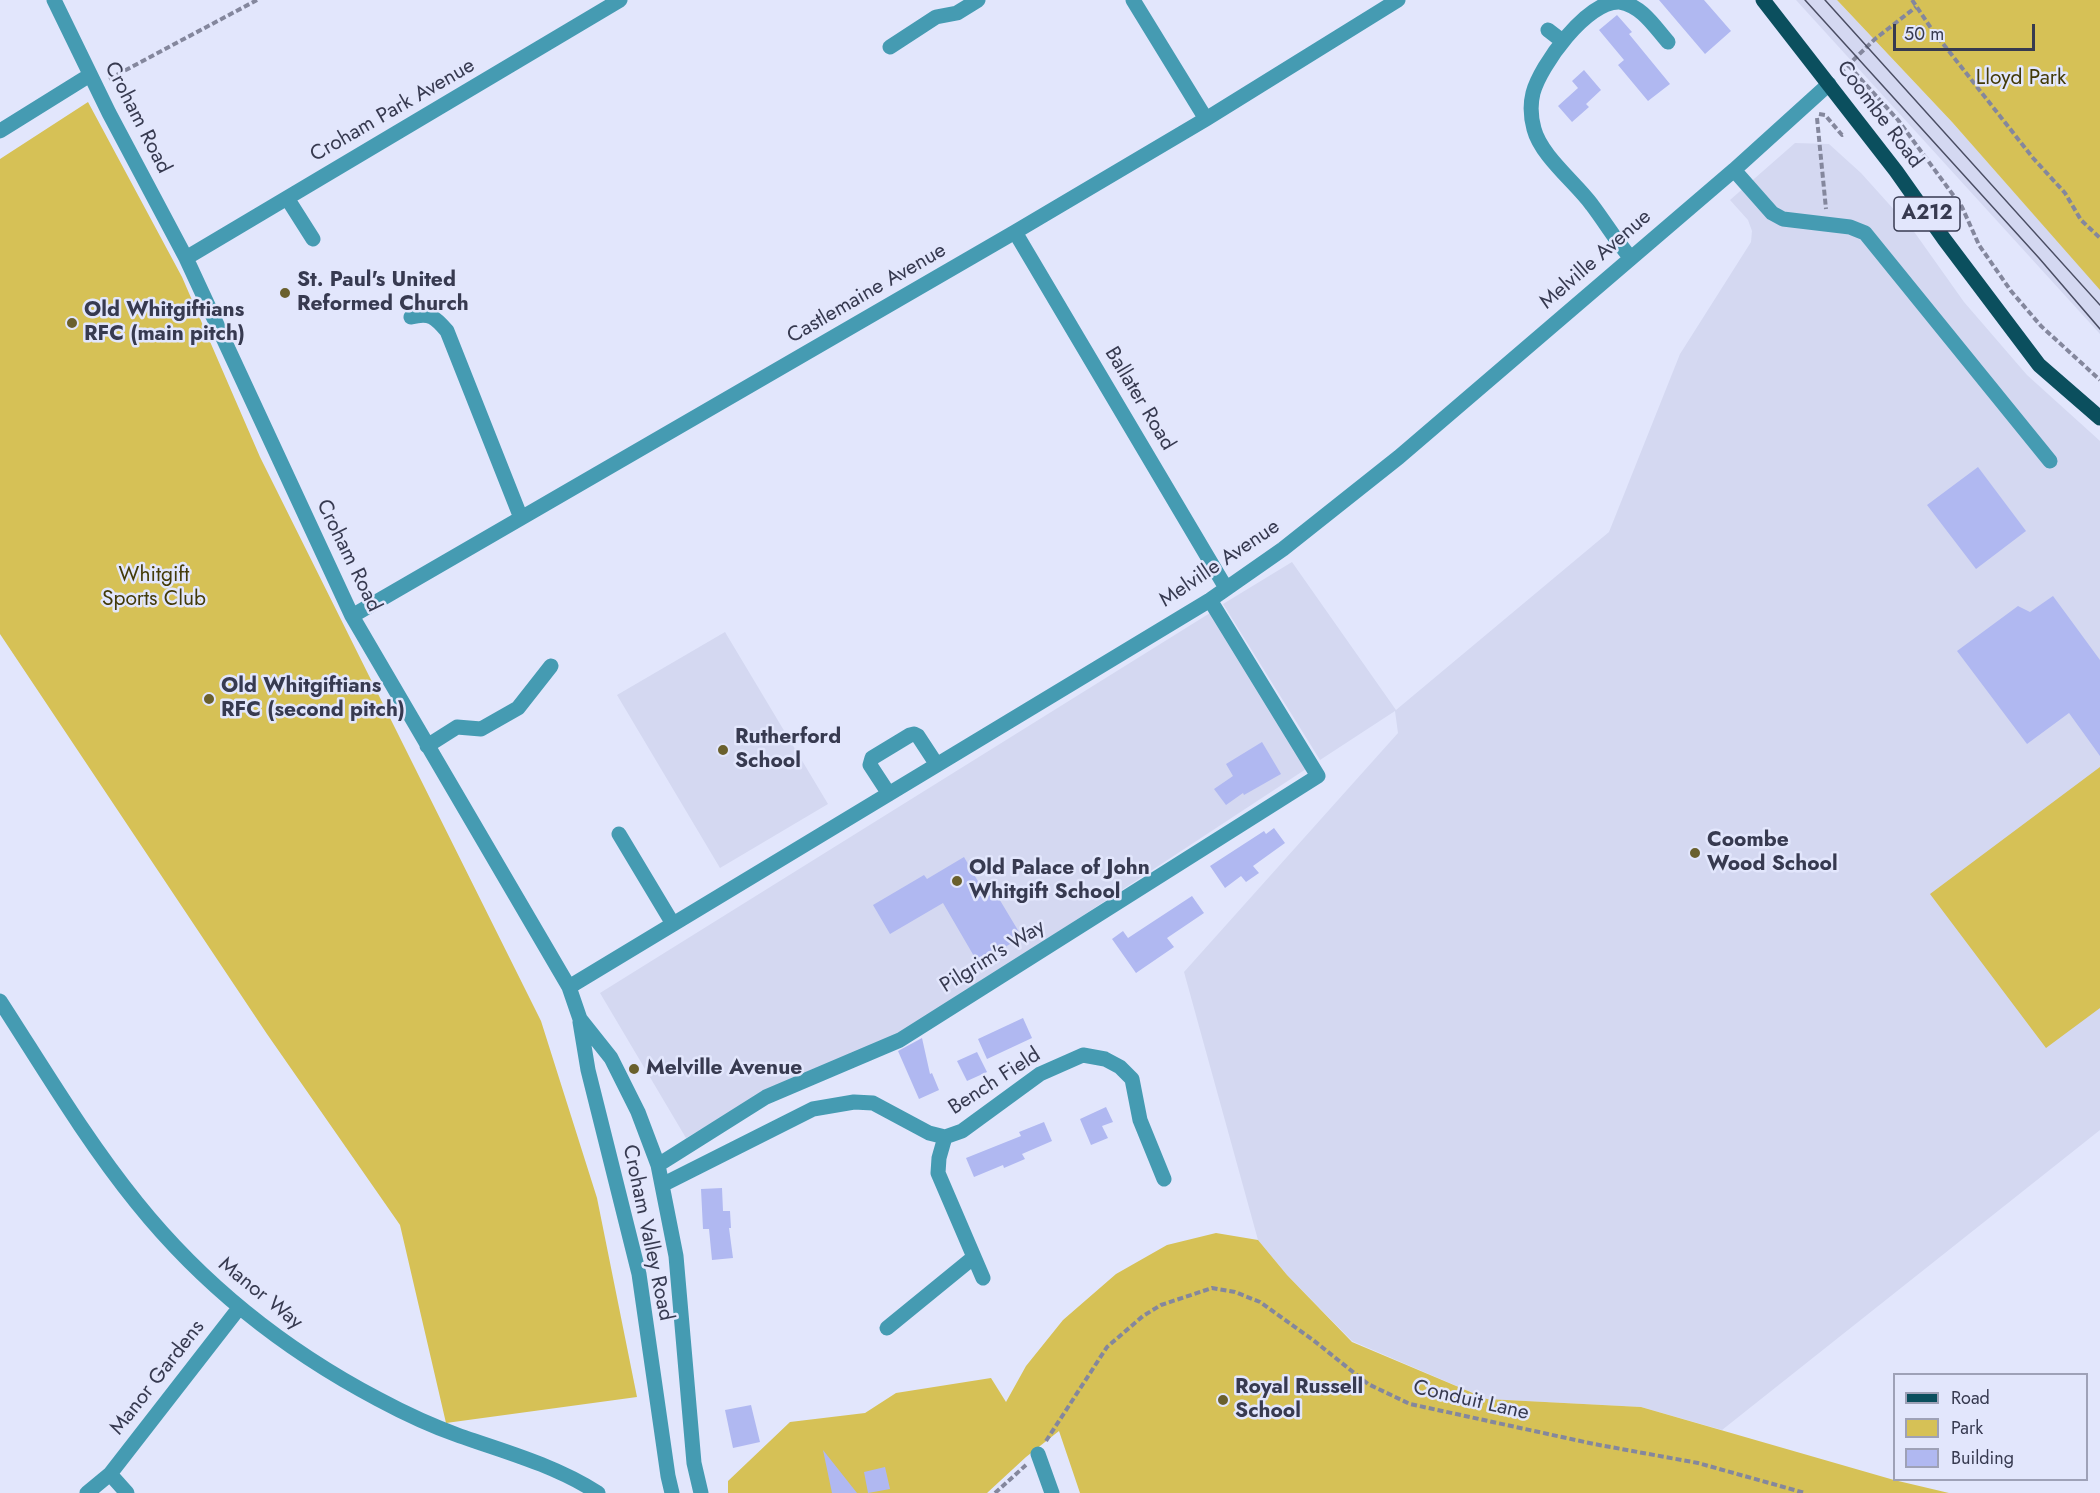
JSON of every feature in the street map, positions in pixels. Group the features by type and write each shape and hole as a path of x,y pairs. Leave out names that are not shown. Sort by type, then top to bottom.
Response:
{"main road":[{"name":"Coombe Road","path":"1763,0 1829,84 2039,365 2100,418"}],"street":[{"name":"Croham Road","path":"54,0 93,81 186,258 352,616 568,987 580,1018 611,1059 638,1112"},
{"name":"Croham Park Avenue","path":"186,258 434,113 620,0"},
{"path":"890,47 936,17 957,13 978,0"},
{"path":"1133,0 1206,119"},
{"name":"Castlemaine Avenue","path":"352,616 1015,232 1206,119 1398,0"},
{"path":"1630,257 1591,204 1550,157 1535,132 1531,113 1532,94 1539,75 1561,40 1584,17 1601,6 1617,1 1632,5 1644,14 1668,42"},
{"path":"1548,30 1561,40"},
{"path":"0,131 93,81"},
{"name":"Melville Avenue","path":"568,987 1210,600 1283,549 1399,457 1734,170 1829,84"},
{"path":"1734,170 1772,213 1783,219 1850,227 1865,234 2050,461"},
{"path":"287,198 313,239"},
{"name":"Ballater Road","path":"1015,232 1226,588"},
{"path":"411,317 424,314 435,318 447,331 522,518"},
{"name":"Pilgrim's Way","path":"658,1166 766,1096 900,1040 1318,776 1210,600"},
{"path":"427,746 458,727 481,729 518,708 551,666"},
{"path":"889,794 870,765 872,758 910,735 918,736 937,765"},
{"path":"619,834 673,924"},
{"name":"Manor Way","path":"0,1001 93,1143 138,1204 198,1270 239,1308 296,1350 377,1399 460,1436 504,1450 548,1468 598,1493"},
{"name":"Croham Valley Road","path":"580,1018 588,1070 639,1274 672,1493"},
{"name":"Bench Field","path":"662,1185 813,1109 854,1102 873,1103 929,1133 945,1137 962,1131 1040,1074 1083,1054 1105,1059 1120,1067 1132,1079 1140,1120 1164,1179"},
{"name":"Croham Valley Road","path":"638,1112 658,1166 676,1256 694,1463 701,1493"},
{"name":"Bench Field","path":"945,1137 939,1158 938,1173 983,1278"},
{"path":"887,1328 974,1257"},
{"name":"Manor Gardens","path":"87,1493 110,1474 239,1308"},
{"path":"1038,1454 1052,1493"},
{"path":"110,1474 127,1493"}],"path":[{"path":"93,81 256,0"},
{"path":"1912,0 1933,31 2032,158 2066,193 2081,220 2100,238"},
{"path":"1829,84 1875,39 1916,7"},
{"path":"1848,65 1898,120 1962,207 1979,245 2011,291 2041,326 2100,380"},
{"path":"1816,114 1828,224"},
{"name":"Conduit Lane","path":"995,1493 1038,1454 1107,1347 1143,1316 1161,1305 1212,1288 1234,1292 1260,1302 1368,1384 1410,1404 1594,1444 1698,1463 1805,1493"}],"shaded area":[{"path":"1796,0 1837,0 1952,122 2100,289 2100,334"},
{"name":"Coombe Wood School","path":"1795,143 1829,144 1861,173 1915,233 1964,302 2027,375 2100,441 2100,1130 1722,1430 1641,1407 1487,1399 1352,1341 1287,1275 1258,1240 1184,972 1398,733 1395,711 1320,760 1223,604 1292,562 1396,710 1609,532 1680,354 1751,242 1752,231 1748,220 1730,200"},
{"name":"Old Palace of John Whitgift School","path":"1210,613 1306,769 898,1037 764,1093 686,1138 600,993"},
{"name":"Rutherford School","path":"725,632 828,804 720,868 617,695"}],"green space":[{"name":"Lloyd Park","path":"1837,0 2100,0 2100,290 1952,122"},
{"name":"Whitgift Sports Club","path":"88,102 182,277 260,457 541,1021 597,1198 637,1397 446,1423 400,1225 267,1034 0,634 0,159"},
{"path":"2100,767 2100,1008 2046,1048 1930,894"},
{"path":"1216,1233 1258,1240 1287,1275 1352,1342 1487,1399 1641,1407 1893,1481 1949,1493 1080,1493 1059,1431 1026,1457 987,1493 728,1493 728,1481 790,1422 865,1413 896,1393 991,1378 1006,1402 1026,1366 1063,1320 1116,1274 1167,1245"}],"building":[{"path":"1659,0 1704,0 1731,31 1705,54"},
{"path":"1617,15 1632,32 1629,34 1670,84 1648,101 1618,65 1624,60 1599,30"},
{"path":"1584,70 1601,90 1586,104 1589,107 1572,122 1558,106 1578,88 1572,81"},
{"path":"1978,467 2026,531 1976,569 1927,505"},
{"path":"2053,596 2100,660 2100,756 2069,713 2027,744 1957,651 2018,606 2030,612"},
{"path":"1262,742 1281,774 1244,795 1243,793 1226,805 1214,789 1233,776 1226,764"},
{"path":"1274,828 1285,843 1253,866 1259,873 1246,882 1241,876 1225,888 1210,866 1264,831 1266,834"},
{"path":"964,857 987,897 995,892 1022,937 978,963 943,903 890,934 873,905 924,875 927,879"},
{"path":"1192,896 1204,913 1167,938 1174,947 1136,973 1112,939 1123,931 1128,938"},
{"path":"1023,1018 1032,1038 987,1059 978,1039"},
{"path":"922,1038 930,1074 932,1073 939,1090 919,1099 898,1051"},
{"path":"977,1052 987,1072 967,1081 957,1061"},
{"path":"1106,1107 1113,1122 1102,1126 1108,1138 1091,1145 1080,1119"},
{"path":"1044,1122 1052,1141 1022,1154 1025,1159 974,1177 966,1158 1021,1136 1019,1132"},
{"path":"722,1188 723,1211 730,1211 731,1228 729,1228 733,1258 712,1260 709,1229 703,1229 701,1189"},
{"path":"751,1405 760,1442 733,1448 725,1410"},
{"path":"823,1450 857,1493 832,1493"},
{"path":"885,1467 890,1489 868,1493 864,1472"}],"tram line":[{"path":"1805,0 2039,258 2100,329"},
{"path":"1825,0 2100,305"}],"place":[{"name":"St. Paul's United Reformed Church","path":"285,293"},
{"name":"Old Whitgiftians RFC (main pitch)","path":"72,323"},
{"name":"Old Whitgiftians RFC (second pitch)","path":"209,699"},
{"name":"Rutherford School","path":"723,750"},
{"name":"Coombe Wood School","path":"1695,853"},
{"name":"Old Palace of John Whitgift School","path":"957,881"},
{"name":"Melville Avenue","path":"634,1069"},
{"name":"Royal Russell School","path":"1223,1400"}]}
